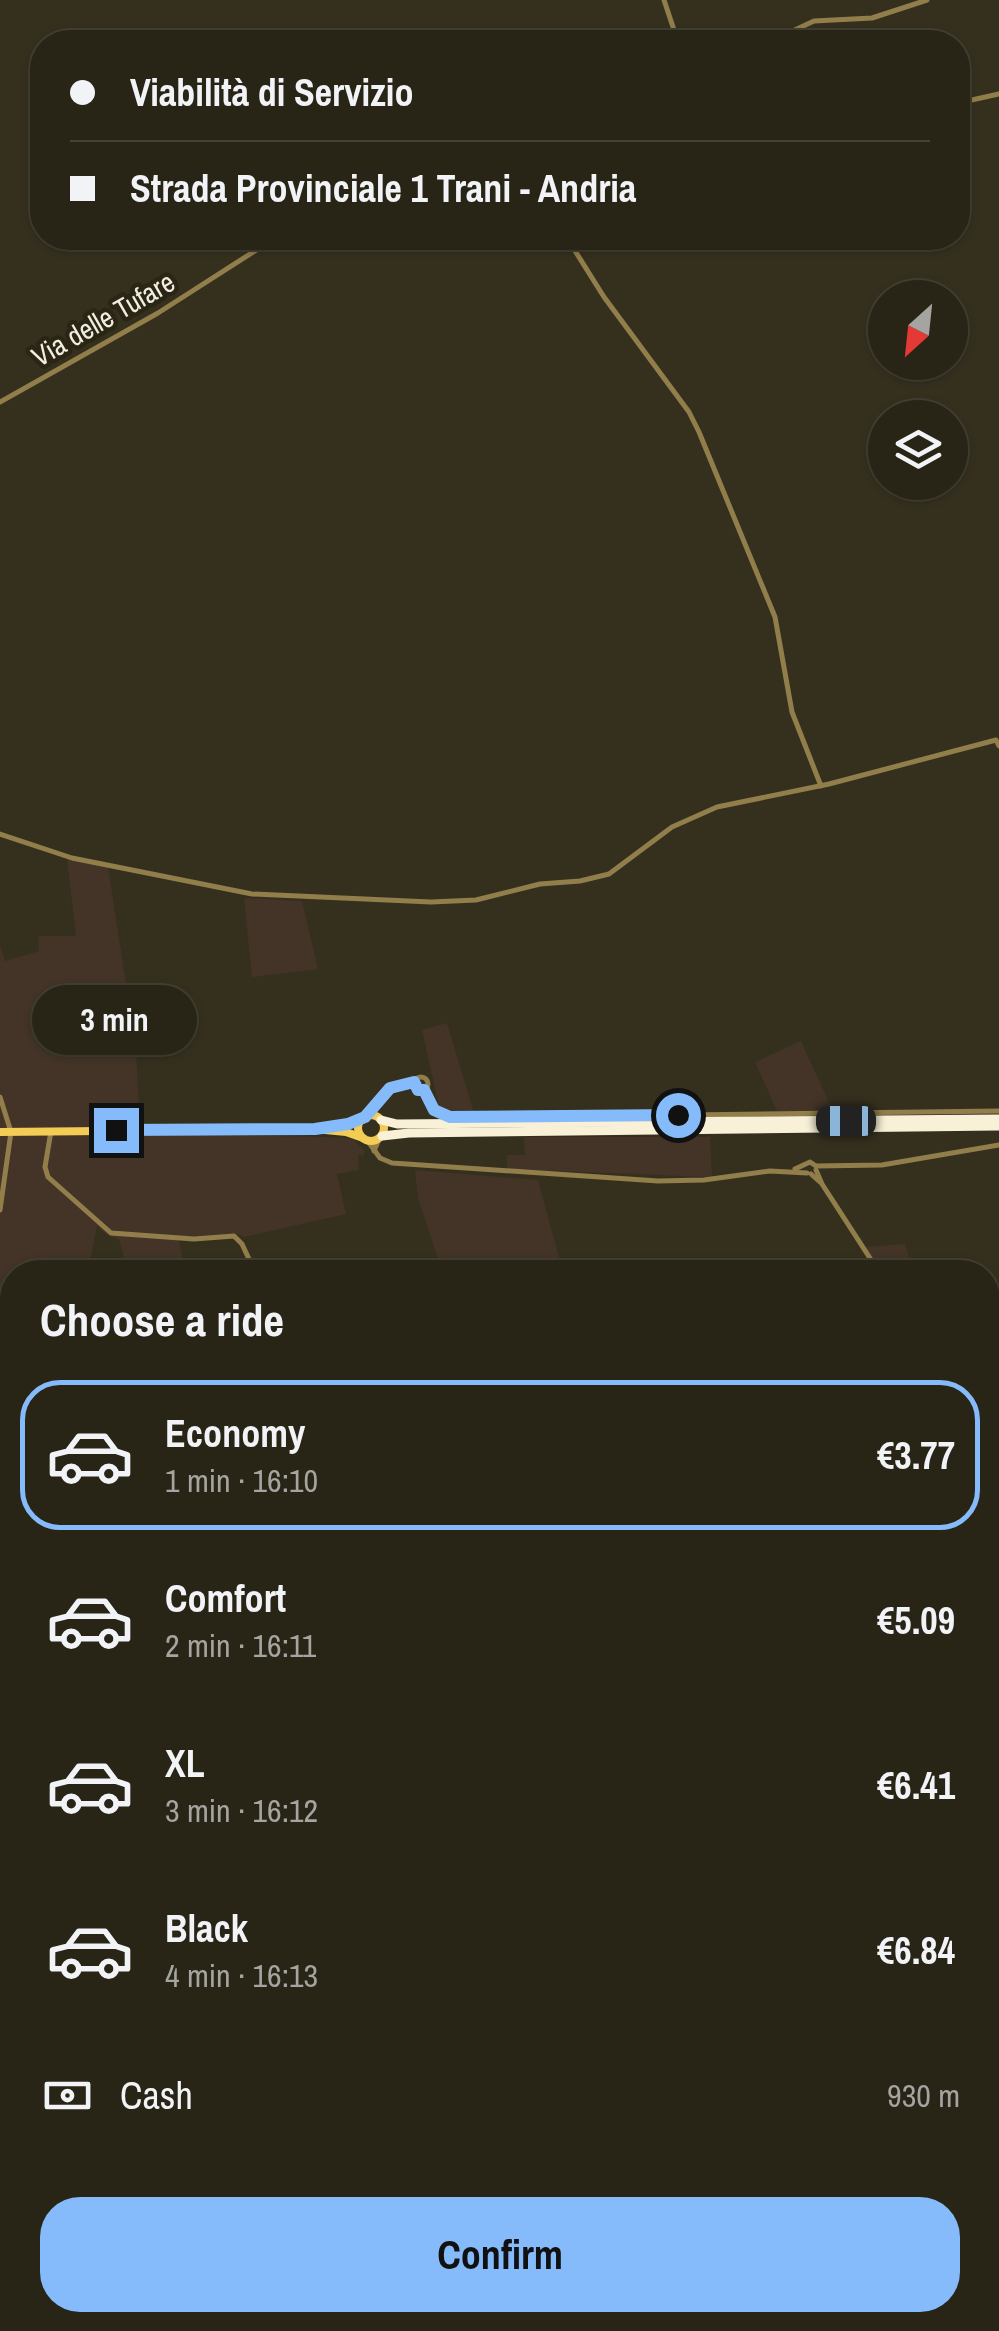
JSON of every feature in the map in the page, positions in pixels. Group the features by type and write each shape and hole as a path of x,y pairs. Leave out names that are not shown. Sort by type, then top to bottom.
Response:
{"highway":[{"path":"381,1120 397,1124 999,1123"},
{"path":"380,1138 409,1133 999,1123"}],"main road":[{"path":"0,1132 315,1129 346,1132 365,1139 380,1138 384,1128 374,1116 315,1129"},
{"path":"363,1118 358,1127 365,1139"}],"street":[{"path":"664,0 674,30"},
{"path":"795,30 814,21 872,18 927,0"},
{"path":"970,100 999,94"},
{"name":"Via delle Tufare","path":"0,402 158,313 256,250"},
{"path":"575,250 699,432 775,617 792,712 821,786"},
{"path":"0,834 73,858 252,894 431,902 476,900 540,884 608,874 688,818 746,799 821,786 996,740 999,746"},
{"path":"363,1118 390,1088 419,1077 426,1078 428,1085 424,1090"},
{"path":"414,1082 418,1090 424,1090"},
{"path":"424,1090 434,1110 459,1118 999,1110"},
{"path":"0,1096 12,1132 0,1210"},
{"path":"51,1131 48,1177 104,1230 119,1235 194,1240 234,1236 249,1260"},
{"path":"374,1151 380,1138"},
{"path":"365,1139 385,1161 403,1165 544,1176 704,1180 882,1165 999,1145"},
{"path":"792,1170 806,1164 813,1171 871,1260"}],"shaded area":[{"path":"67,859 108,867 136,1049 140,1134 353,1139 365,1151 363,1156 358,1155 359,1170 337,1174 346,1214 244,1237 178,1237 183,1260 125,1260 119,1239 97,1226 90,1260 0,1260 0,946 5,961 39,951 38,936 76,936"},
{"path":"244,898 302,901 318,969 252,977"},
{"path":"447,1023 474,1113 439,1106 422,1030"},
{"path":"801,1041 833,1111 777,1111 755,1062"},
{"path":"524,1137 710,1137 712,1177 507,1169 507,1155 525,1155"},
{"path":"415,1170 538,1180 560,1260 437,1260 418,1198"},
{"path":"905,1244 909,1260 874,1260 866,1247"}],"route":[{"path":"116,1130 315,1129 348,1124 362,1120 390,1088 414,1082 418,1090 424,1090 434,1110 450,1117 678,1115"}]}
